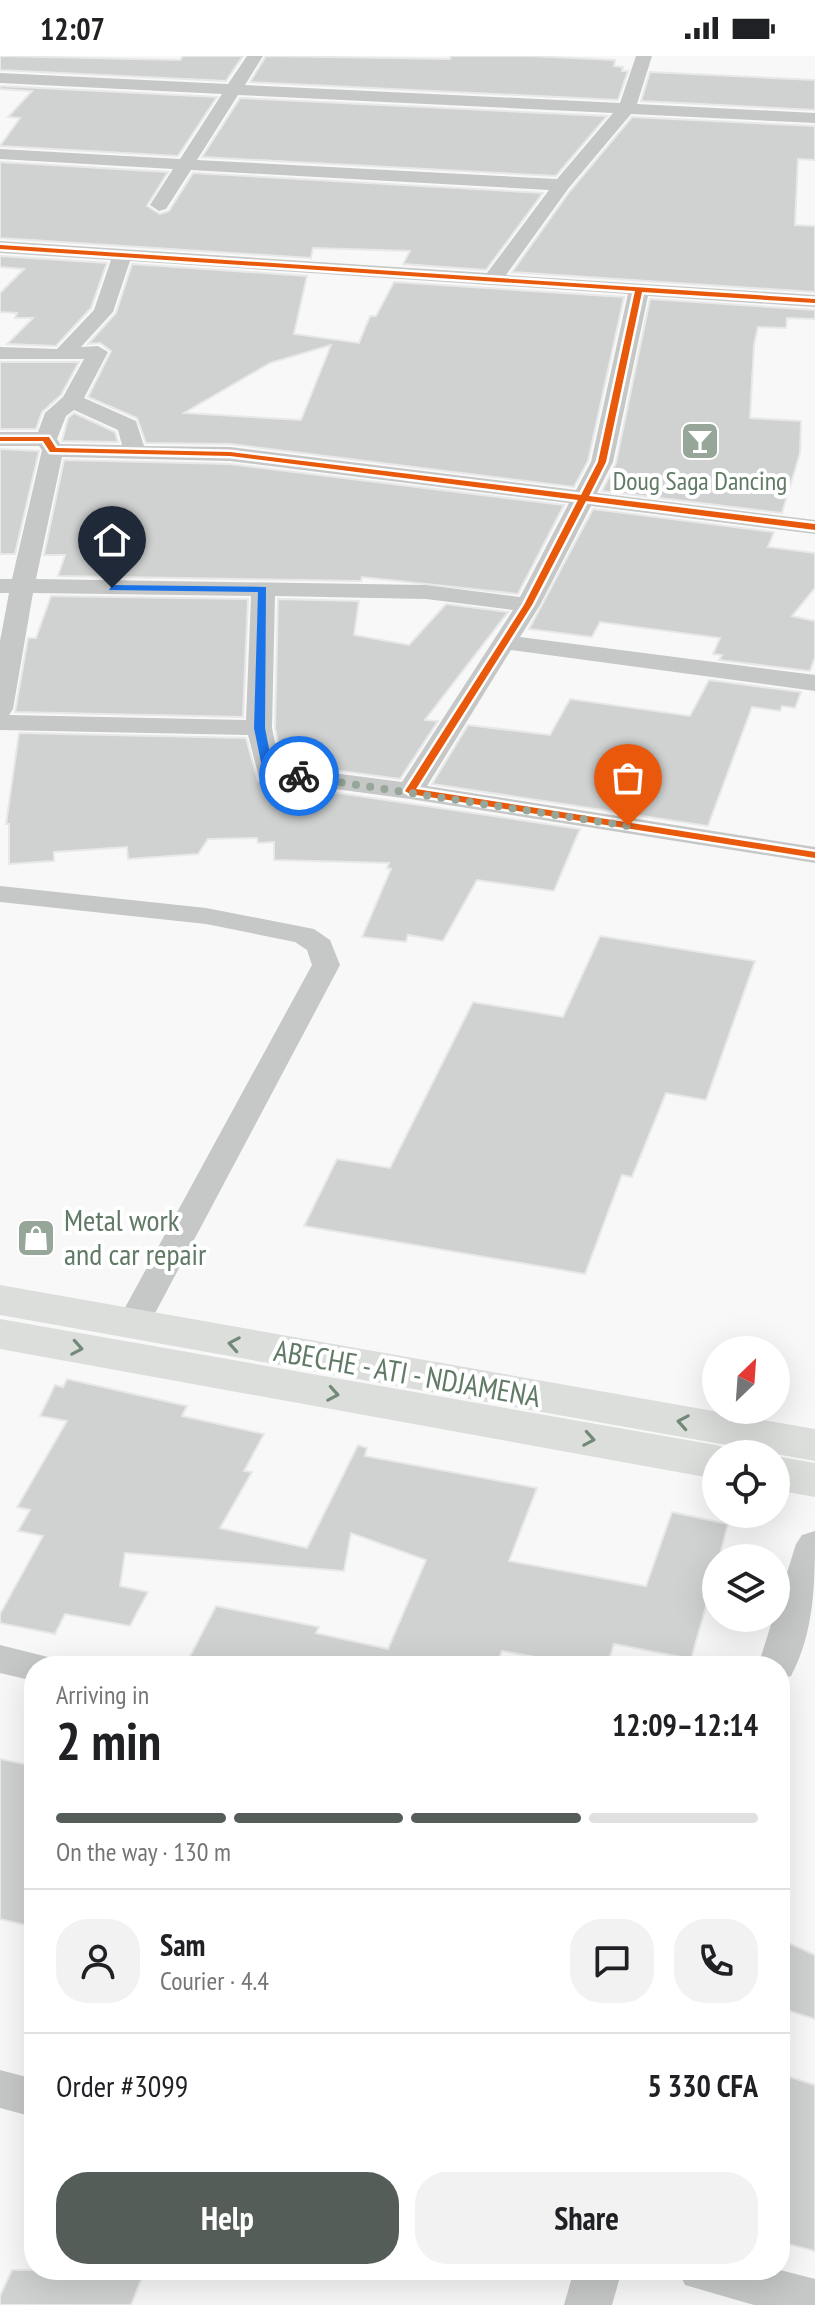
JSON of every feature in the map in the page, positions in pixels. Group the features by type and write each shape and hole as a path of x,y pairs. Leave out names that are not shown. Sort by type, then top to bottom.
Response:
{"highway":[{"name":"ABECHE - ATI - NDJAMENA","path":"0,1300 132,1326 815,1445"},
{"name":"ABECHE - ATI - NDJAMENA","path":"0,1334 702,1459"},
{"path":"790,1476 815,1480"}],"street":[{"path":"159,205 255,56"},
{"path":"492,280 562,185 627,108 644,56"},
{"path":"0,78 815,118"},
{"path":"0,154 562,185"},
{"path":"0,247 815,301"},
{"path":"62,355 103,312 122,256"},
{"path":"410,791 528,605 602,462 639,290"},
{"path":"0,353 62,355 98,352 72,401 56,413 11,586 0,709"},
{"path":"72,401 128,426 135,452"},
{"path":"0,439 135,452 230,454 815,527"},
{"path":"11,586 426,592 528,605"},
{"path":"263,589 259,728 268,772 410,791 815,855"},
{"path":"503,642 815,683"},
{"path":"0,722 259,728"},
{"path":"0,894 206,916 304,935 320,946 326,965 132,1326"},
{"path":"780,1656 815,1544"},
{"path":"0,1659 24,1665"},
{"path":"0,2089 24,2095"},
{"path":"588,2305 595,2280"},
{"path":"740,2280 815,2300"}],"building":[{"path":"0,56 180,60 183,56 243,56 226,81 0,70"},
{"path":"266,56 450,59 451,56 531,56 615,60 614,66 628,71 618,100 250,82"},
{"path":"650,72 815,80 815,110 641,101"},
{"path":"0,86 217,97 178,156 0,146 20,118 8,117 32,91 0,89"},
{"path":"240,98 607,116 556,176 202,157"},
{"path":"632,117 815,126 815,160 798,159 795,225 815,226 815,292 512,272 570,191"},
{"path":"0,162 168,172 147,206 160,214 169,211 193,173 543,193 486,270 403,264 410,251 313,248 311,258 0,238"},
{"path":"0,256 107,263 91,308 56,346 7,344 33,318 15,318 17,313 0,312 0,293 24,269 0,267"},
{"path":"132,264 307,276 294,334 359,343 370,316 376,316 394,282 624,297 588,461 574,487 230,444 146,443 137,418 88,397 111,351 100,343 88,344 116,313","holes":["331,345 301,420 184,413 270,363"]},
{"path":"650,299 815,310 815,319 787,318 786,328 758,327 754,345 750,418 801,421 800,453 782,513 602,491 616,463"},
{"path":"0,362 79,362 61,395 42,412 36,429 0,429"},
{"path":"74,413 115,432 118,442 62,441 68,418"},
{"path":"0,449 39,451 15,554 0,554"},
{"path":"64,460 230,464 564,505 518,594 362,577 361,581 58,576 65,555 44,555"},
{"path":"593,509 774,532 768,547 815,553 815,588 792,616 815,621 815,657 810,671 719,660 722,655 713,654 720,638 600,622 592,637 529,629"},
{"path":"51,596 248,599 243,717 15,712 28,638 36,638"},
{"path":"278,599 359,601 354,635 409,645 446,604 508,612 425,720 438,721 400,779 282,763 275,728"},
{"path":"709,680 801,692 795,708 782,706 780,711 752,707 708,826 432,784 468,725 550,735 570,699 690,716"},
{"path":"19,733 246,738 258,781 580,829 554,891 477,880 443,941 408,935 406,942 362,937 391,869 387,868 389,863 274,860 274,842 258,843 257,838 208,839 198,854 128,859 127,847 54,852 54,861 9,864 9,824 6,824"},
{"path":"600,936 755,961 706,1100 666,1093 632,1177 622,1175 585,1274 304,1226 337,1159 390,1168 473,1002 563,1017"},
{"path":"67,1379 187,1406 182,1416 264,1434 244,1471 252,1472 220,1528 307,1548 358,1445 367,1448 365,1456 537,1488 509,1561 646,1586 672,1512 702,1518 702,1528 727,1528 723,1544 702,1544 702,1620 692,1656 676,1656 614,1644 610,1656 529,1656 502,1651 500,1656 190,1656 216,1606 319,1627 316,1633 388,1649 426,1560 351,1533 344,1571 125,1553 120,1586 148,1592 130,1626 65,1614 55,1634 0,1623 0,1614 43,1536 18,1531 30,1510 17,1507 67,1421 40,1416 55,1385 63,1387"},
{"path":"0,1759 24,1764 24,1925 0,1919"},
{"path":"790,1944 815,1955 815,2019 790,2011"},
{"path":"790,2077 815,2085 815,2251 790,2245"},
{"path":"12,2270 24,2270 24,2280 141,2280 131,2305 0,2305 0,2296"}],"cycle path":[{"path":"0,247 815,301"},
{"path":"639,290 602,462 528,605 410,791 815,855"},
{"path":"0,439 46,439 53,450 230,454 815,527"}],"way so far":[{"path":"299,776 628,826"}],"place":[{"name":"Doug Saga Dancing","path":"700,441"},
{"name":"Metal work and car repair","path":"36,1238"}],"route":[{"path":"112,588 263,589 259,728 268,772 299,776"}]}
